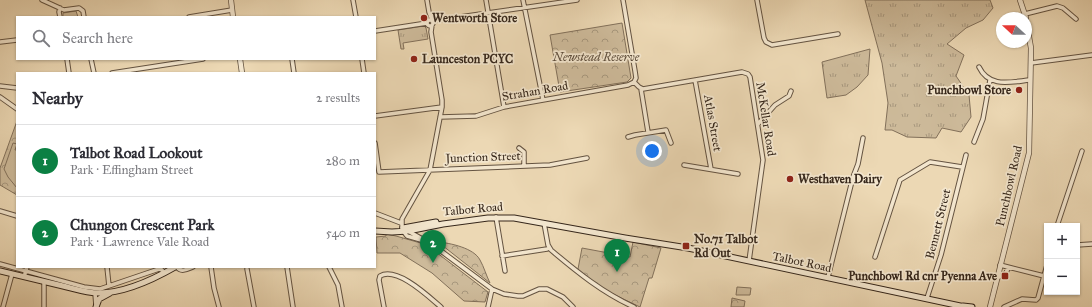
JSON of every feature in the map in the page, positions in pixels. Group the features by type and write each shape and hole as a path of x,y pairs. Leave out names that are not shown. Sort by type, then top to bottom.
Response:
{"main road":[{"name":"Talbot Road","path":"404,228 456,219 502,215 552,222 638,240"},
{"name":"Talbot Road","path":"404,228 496,217 514,218 688,248 972,307"},
{"path":"376,230 404,228"},
{"path":"96,307 99,299 113,292 137,284 174,268"},
{"path":"0,270 44,282 95,293 113,292"}],"street":[{"path":"42,0 64,10 76,8 80,9 83,11 84,16"},
{"path":"230,0 233,16"},
{"path":"353,0 356,16"},
{"path":"404,228 406,214 430,170 442,107 427,0"},
{"path":"486,0 504,107"},
{"path":"523,0 543,100"},
{"path":"376,31 577,0"},
{"path":"623,0 636,78 634,82 641,89 648,132"},
{"path":"757,0 764,38 766,42 772,45 838,34"},
{"name":"Punchbowl Road","path":"1020,0 1024,12"},
{"path":"1032,15 1057,6 1063,8 1076,19"},
{"path":"60,8 60,16"},
{"path":"194,16 232,10"},
{"path":"0,42 16,40"},
{"name":"Punchbowl Road","path":"990,307 1029,153 1031,48"},
{"path":"1031,63 1092,55"},
{"path":"67,60 69,72"},
{"path":"91,60 94,72"},
{"path":"118,72 196,60"},
{"path":"240,60 242,72"},
{"path":"292,60 294,72"},
{"path":"362,60 364,72"},
{"path":"979,67 990,80 1009,82 1030,80"},
{"name":"McKellar Road","path":"641,89 742,72 746,73 750,77 763,155 763,164 749,261"},
{"name":"Atlas Street","path":"695,80 711,169"},
{"path":"974,142 983,119 990,80"},
{"name":"Strahan Road","path":"440,117 471,117 504,107 628,85 634,82"},
{"path":"0,86 16,88"},
{"path":"758,124 776,104 790,97 791,91"},
{"path":"0,98 16,108"},
{"path":"376,116 442,107"},
{"path":"630,135 666,130 668,132 668,142"},
{"path":"828,277 853,178 858,164 863,138"},
{"path":"519,148 524,152"},
{"path":"524,166 524,152 528,148"},
{"name":"Junction Street","path":"376,150 379,172 550,166 587,158"},
{"path":"1058,223 1082,151"},
{"name":"Bennett Street","path":"927,298 941,256 966,155"},
{"path":"875,257 900,180 930,162 962,167"},
{"path":"684,165 738,174"},
{"path":"0,211 16,216"},
{"path":"376,214 426,241 492,289 504,294 518,296 523,296 539,289 547,289 563,297 573,307"},
{"path":"404,228 406,214"},
{"path":"496,217 505,271"},
{"path":"544,223 549,248 582,276 620,301 634,307"},
{"path":"1080,245 1092,244"},
{"path":"502,256 549,248"},
{"path":"0,264 16,267"},
{"path":"1000,265 1044,276 1040,295 1037,299 1022,299 1004,307"},
{"path":"106,268 109,286"},
{"path":"178,268 182,270 189,268"},
{"path":"211,268 219,307"},
{"path":"286,268 293,307"},
{"path":"330,268 338,285 342,307"},
{"path":"997,278 1006,272 1008,268"},
{"path":"24,277 27,269 100,289 159,269 164,273"},
{"path":"247,269 254,307"},
{"path":"3,307 12,274"},
{"path":"384,307 379,281 380,276 384,275 390,275 403,279 421,290 441,307"},
{"path":"44,282 44,307"},
{"path":"488,307 492,289"},
{"path":"95,293 96,307"}],"green space":[{"path":"865,0 990,0 993,8 983,20 966,28 947,44 964,55 956,76 969,95 971,117 961,132 942,128 936,138 907,137 892,130 885,130 888,103 882,63"},
{"path":"76,11 78,16 63,16 63,13"},
{"name":"Newstead Reserve","path":"622,23 631,78 627,82 560,92 550,35"},
{"path":"424,26 426,28 428,39 403,43 404,49 401,49 398,30"},
{"path":"870,49 868,75 857,87 846,95 827,98 822,62"},
{"path":"16,124 16,194 0,185 0,168"},
{"path":"13,143 16,144 16,187 4,169"},
{"path":"386,234 424,244 432,249 488,292 485,302 464,301 432,273 400,253 377,253 376,237 386,236"},
{"path":"438,242 455,245 473,252 483,265 490,283"},
{"path":"633,242 661,248 652,278 649,278 640,307 599,286 578,269 582,248 630,257"},
{"path":"737,287 751,288 750,295 736,295"},
{"path":"732,298 745,301 744,307 731,307"}],"place":[{"name":"Wentworth Store","path":"424,18"},
{"name":"Launceston PCYC","path":"414,59"},
{"name":"Punchbowl Store","path":"1019,90"},
{"name":"Westhaven Dairy","path":"790,179"},
{"name":"No.71 Talbot Rd Out","path":"686,246"},
{"name":"Chungon Crescent Park","path":"433,263"},
{"name":"Talbot Road Lookout","path":"617,272"},
{"name":"Punchbowl Rd cnr Pyenna Ave","path":"1005,276"}]}
